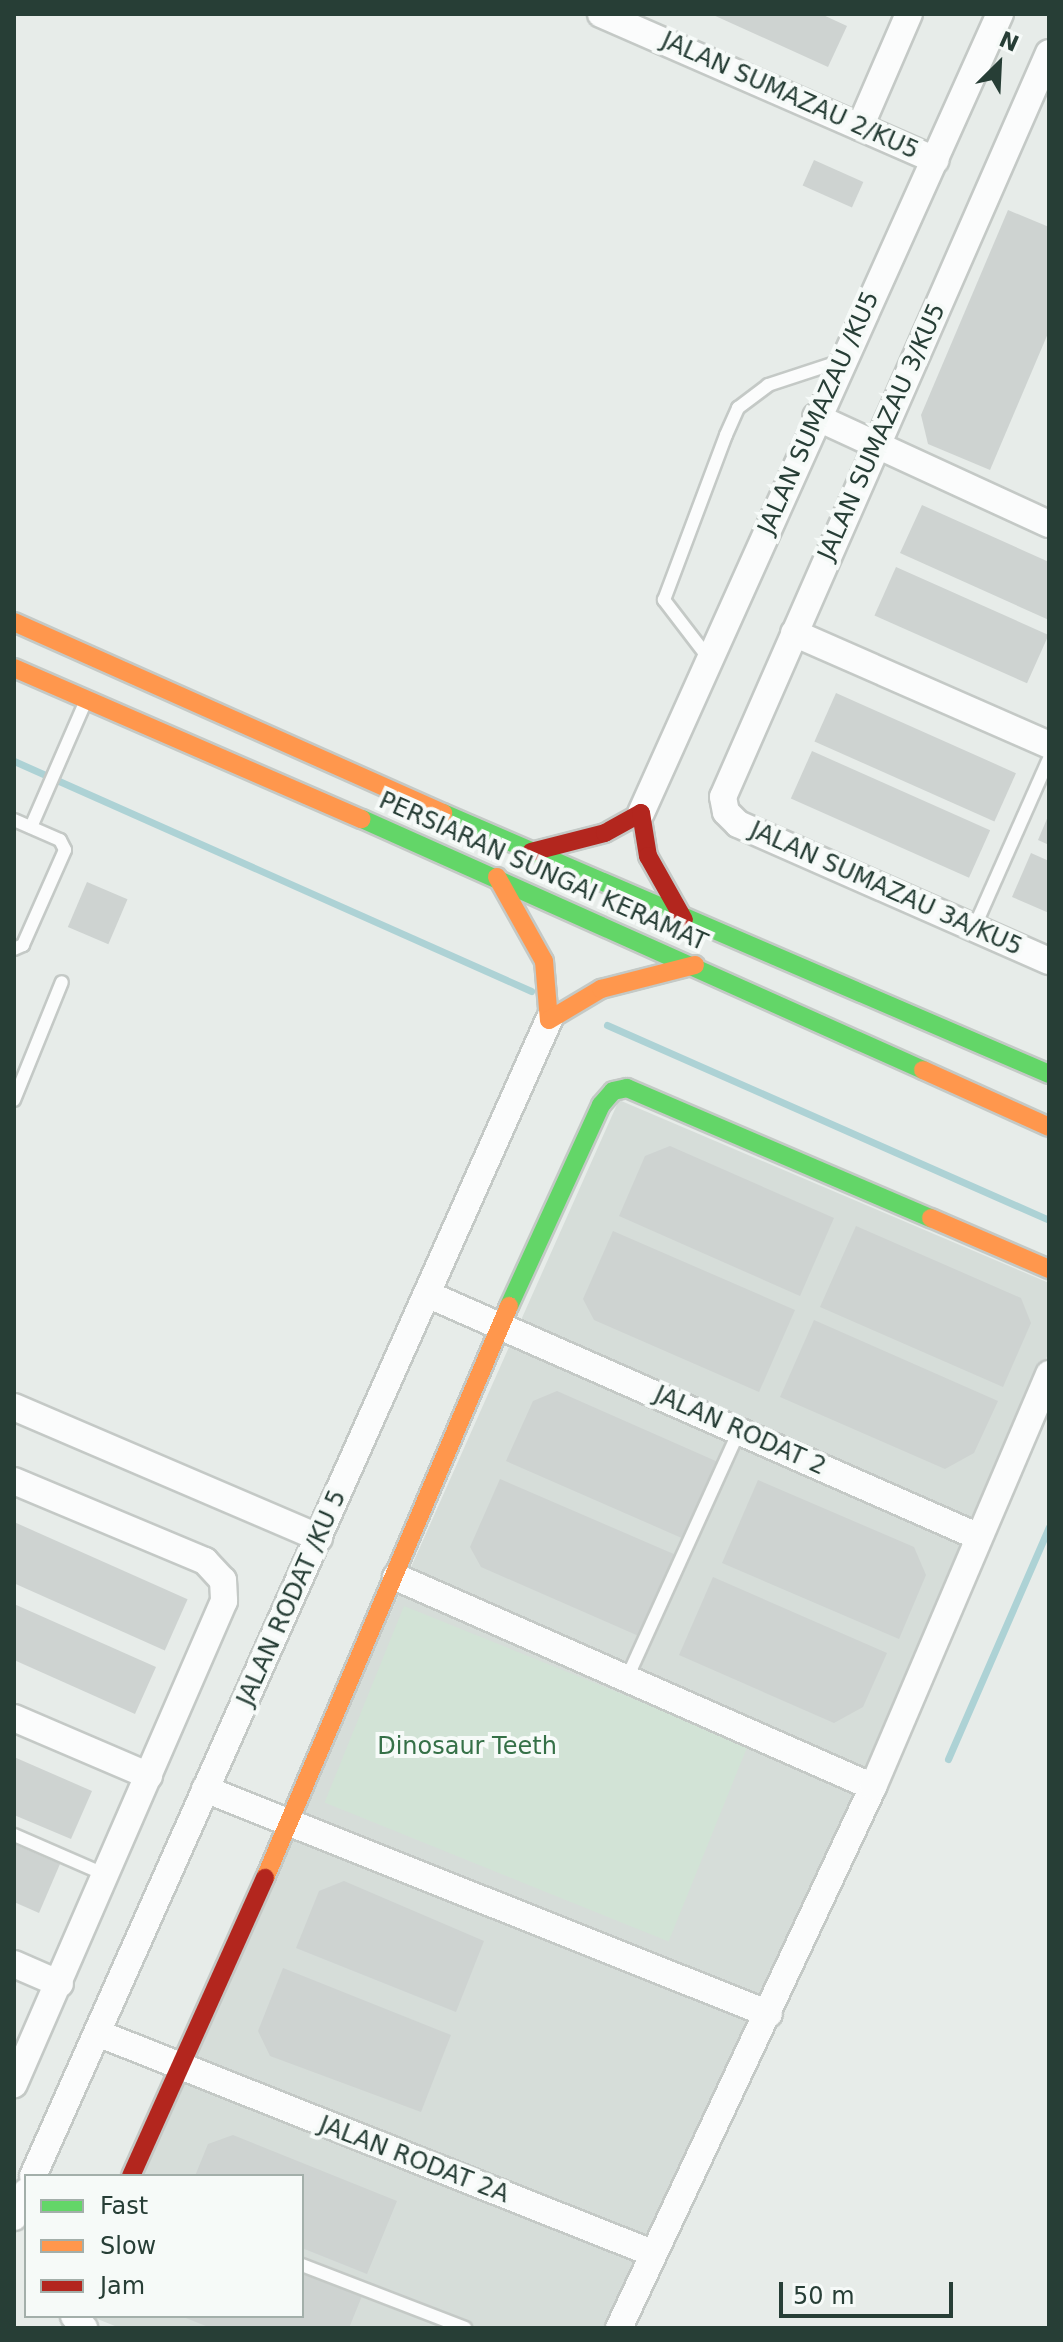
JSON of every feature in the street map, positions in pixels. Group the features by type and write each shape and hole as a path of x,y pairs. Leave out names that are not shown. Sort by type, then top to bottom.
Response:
{"street":[{"name":"JALAN SUMAZAU 2/KU5","path":"601,14 935,160"},
{"path":"860,127 909,14"},
{"name":"JALAN SUMAZAU /KU5","path":"641,813 841,361 1000,14"},
{"name":"JALAN SUMAZAU 3/KU5","path":"726,812 723,797 1049,53"},
{"path":"816,417 1049,524"},
{"name":"PERSIARAN SUNGAI KERAMAT","path":"14,622 684,920 1049,1074"},
{"path":"794,633 1049,745"},
{"path":"69,646 48,649 43,660 53,676 85,699"},
{"name":"PERSIARAN SUNGAI KERAMAT","path":"14,668 497,877 1049,1127"},
{"name":"JALAN SUMAZAU 3A/KU5","path":"726,812 738,824 1049,961"},
{"path":"531,852 605,833 641,813 648,856 684,920"},
{"path":"497,877 544,961 549,1020 601,989 695,965"},
{"name":"JALAN RODAT /KU 5","path":"34,2174 100,2034 205,1789 549,1020"},
{"path":"132,2174 177,2067 290,1823 501,1325 601,1105 613,1091 627,1088 1049,1269"},
{"name":"JALAN RODAT 2","path":"427,1294 979,1537"},
{"path":"619,2328 873,1787 1049,1374"},
{"path":"14,1407 319,1538"},
{"path":"14,1481 205,1561 223,1580 224,1601 14,2084"},
{"path":"396,1577 873,1787"},
{"path":"14,1718 149,1776"},
{"path":"205,1789 769,2014"},
{"path":"14,1964 60,1984"},
{"name":"JALAN RODAT 2A","path":"100,2034 652,2253"},
{"path":"14,2217 24,2196"}],"lane":[{"path":"710,660 664,600 726,435 738,408 768,385 841,361"},
{"path":"31,827 85,699"},
{"path":"974,928 1049,759"},
{"path":"14,820 60,840 65,850 23,945 14,949"},
{"path":"14,1100 62,982"},
{"path":"627,1678 739,1431"},
{"path":"14,1835 106,1875"},
{"path":"304,2266 465,2328"}],"shaded area":[{"path":"619,1100 1049,1283 1049,1352 752,2030 609,2328 120,2328 95,2318 304,2318 304,2174 141,2174"}],"green space":[{"name":"Dinosaur Teeth","path":"404,1606 748,1745 669,1942 325,1803"}],"building":[{"path":"711,14 821,14 847,26 828,67"},
{"path":"814,160 863,182 852,208 803,186"},
{"path":"1008,210 1049,227 1049,331 990,470 928,444 921,415"},
{"path":"922,505 1049,562 1049,620 900,553"},
{"path":"896,567 1049,635 1027,683 874,615"},
{"path":"836,693 1016,773 994,822 814,741"},
{"path":"812,751 990,830 969,878 791,799"},
{"path":"1049,814 1049,845 1038,840"},
{"path":"1031,853 1049,861 1049,913 1012,897"},
{"path":"87,882 128,899 108,944 68,927"},
{"path":"670,1146 834,1218 800,1296 619,1216 645,1156"},
{"path":"856,1226 1021,1298 1031,1323 1003,1387 820,1307"},
{"path":"613,1231 795,1310 759,1392 594,1320 583,1299"},
{"path":"814,1320 998,1401 974,1453 945,1469 780,1397"},
{"path":"557,1391 718,1462 684,1539 506,1461 533,1401"},
{"path":"500,1479 676,1555 641,1637 481,1567 470,1547"},
{"path":"758,1480 914,1547 926,1575 899,1639 722,1563"},
{"path":"14,1522 188,1599 165,1650 14,1583"},
{"path":"713,1577 887,1653 863,1707 834,1723 679,1655"},
{"path":"14,1604 156,1667 135,1714 14,1660"},
{"path":"14,1757 92,1791 71,1839 14,1815"},
{"path":"14,1844 60,1864 39,1913 14,1902"},
{"path":"344,1881 484,1941 456,2012 296,1948 319,1891"},
{"path":"283,1968 451,2035 421,2112 270,2056 258,2031"},
{"path":"233,2135 397,2201 367,2274 304,2249 304,2174 196,2174 208,2144"},
{"path":"304,2273 362,2296 349,2328 211,2328 186,2318 304,2318"}],"waterway":[{"path":"14,761 531,991"},
{"path":"607,1025 1049,1220"},
{"path":"948,1759 1049,1527"}],"traffic: fast":[{"path":"443,813 1049,1074"},
{"path":"362,819 923,1070"},
{"path":"509,1306 601,1105 613,1091 627,1088 931,1218"}],"traffic: slow":[{"path":"14,622 443,813"},
{"path":"14,668 362,819"},
{"path":"497,877 544,961 549,1020 601,989 695,965"},
{"path":"923,1070 1049,1127"},
{"path":"931,1218 1049,1269"},
{"path":"265,1878 509,1306"}],"traffic: jam":[{"path":"531,852 605,833 641,813 648,856 684,920"},
{"path":"132,2174 265,1878"}]}
